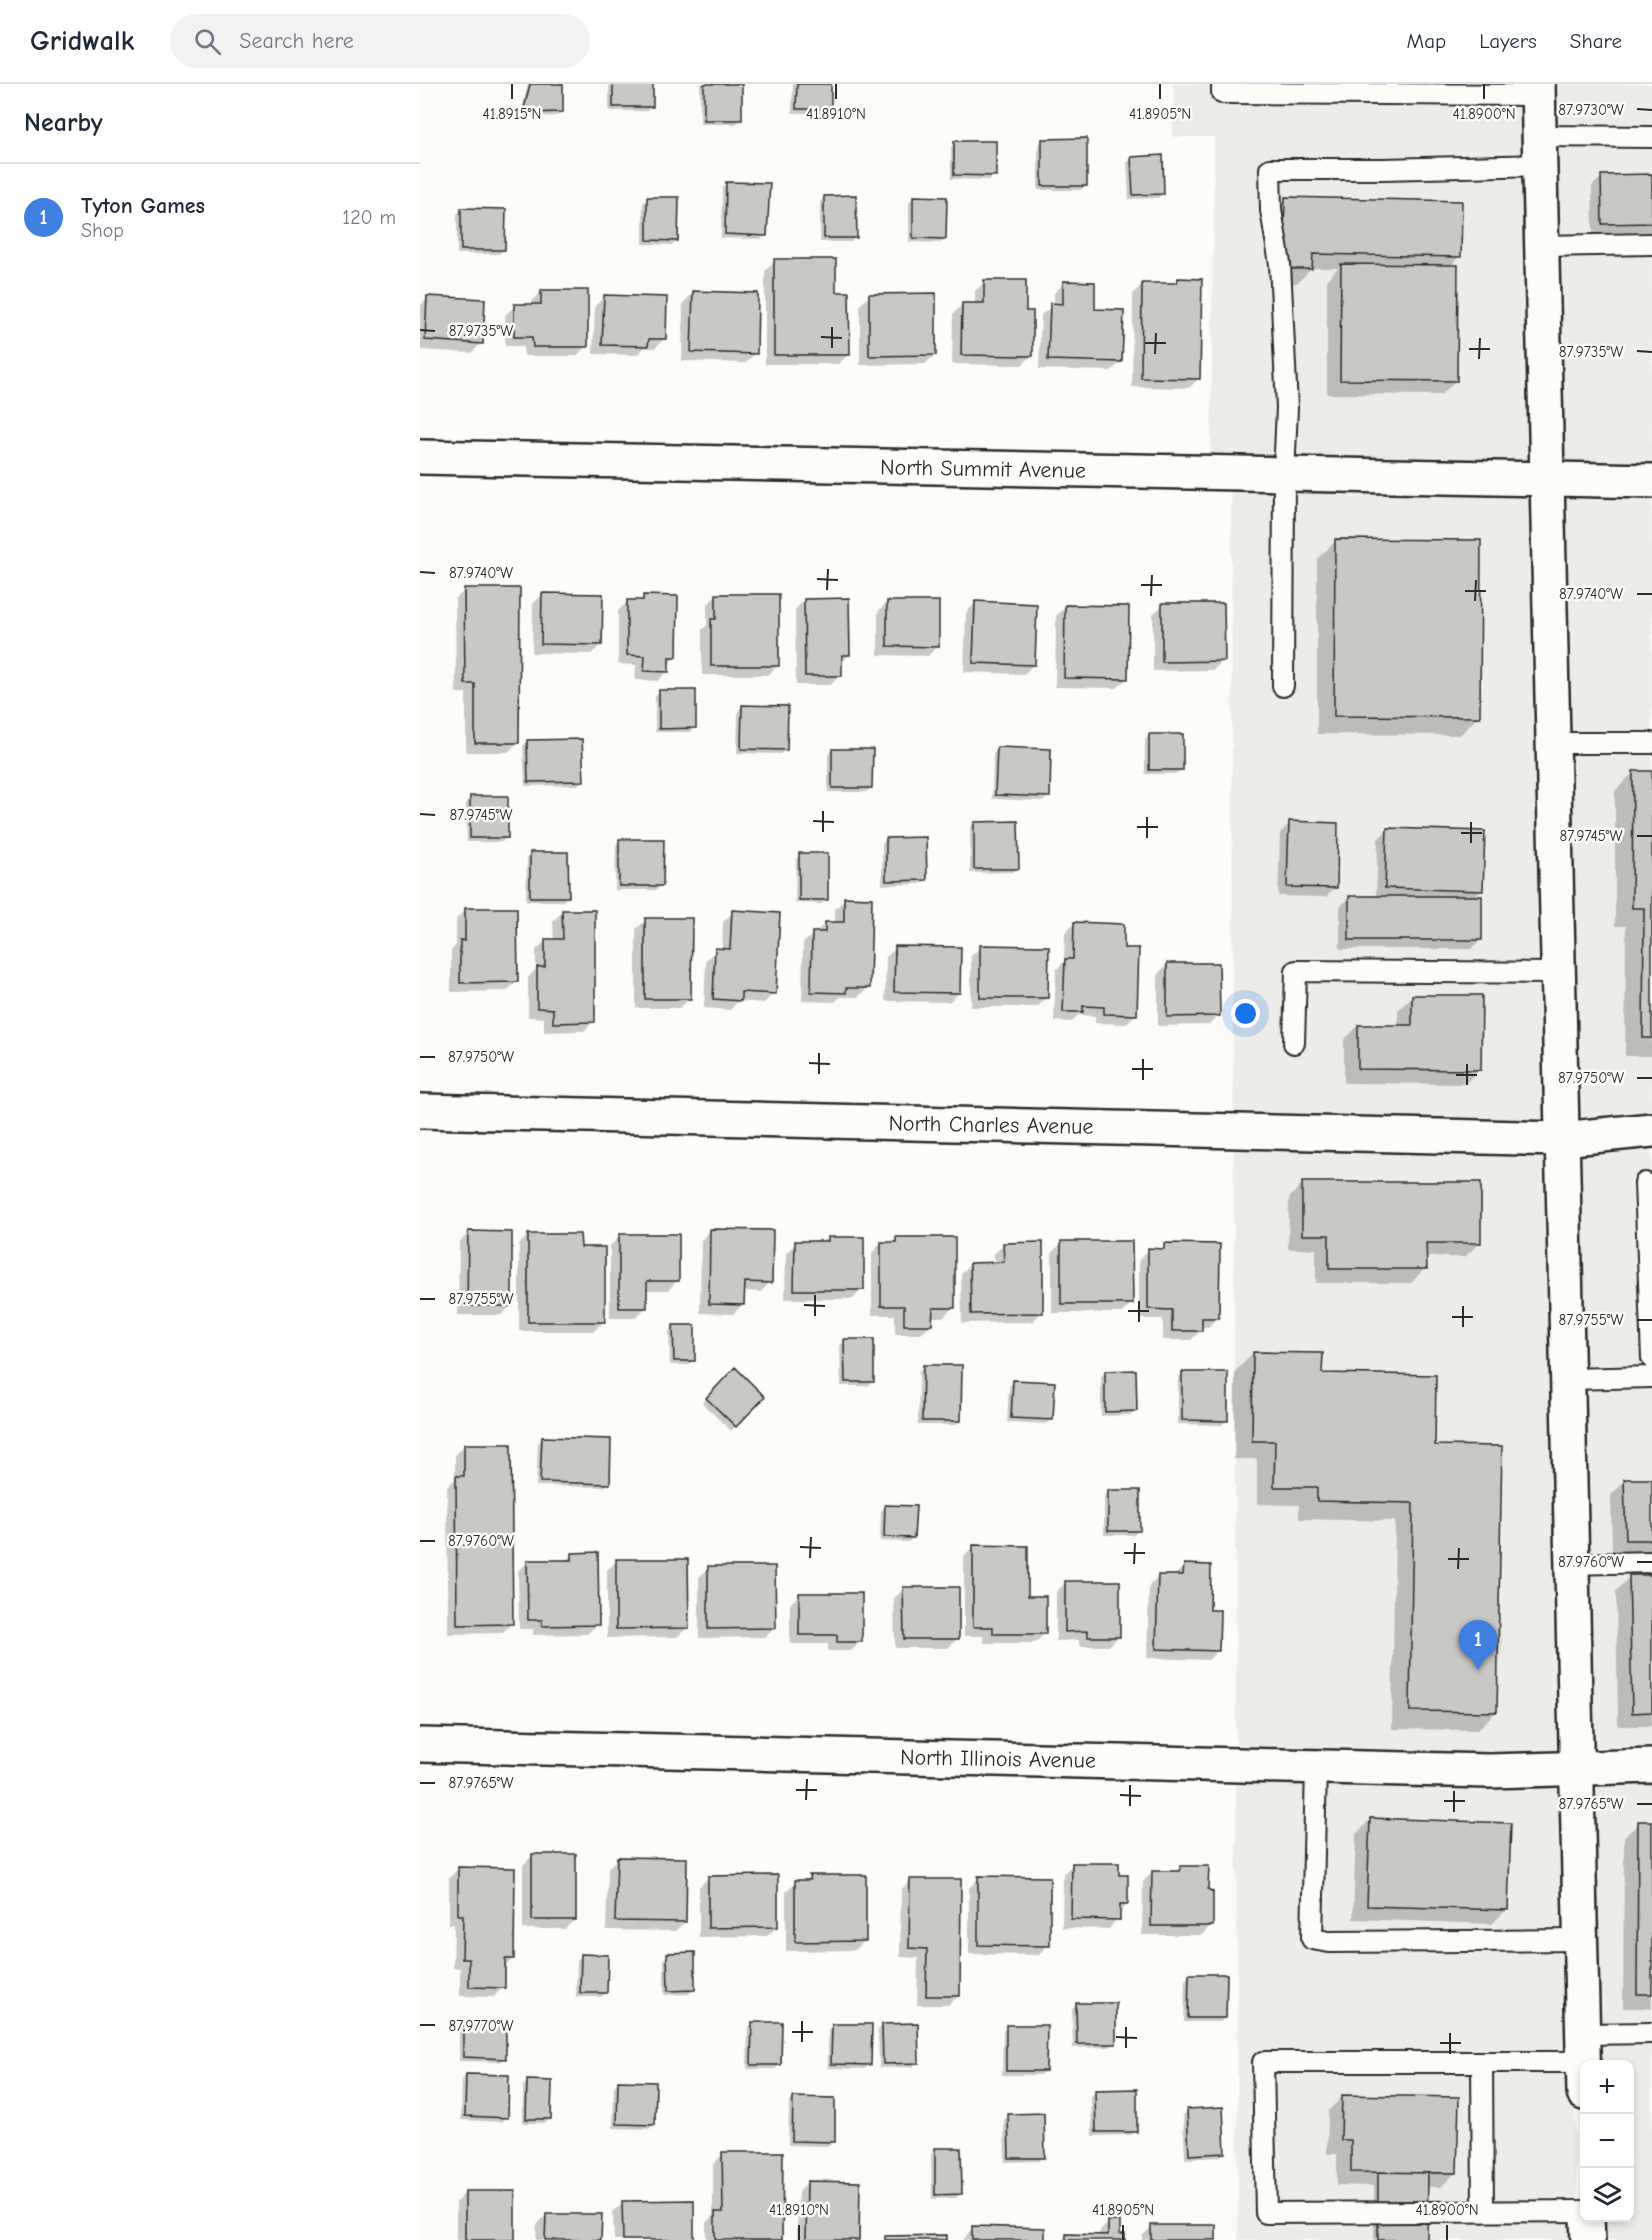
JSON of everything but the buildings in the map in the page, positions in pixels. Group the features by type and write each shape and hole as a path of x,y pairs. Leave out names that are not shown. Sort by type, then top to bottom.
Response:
{"street":[{"path":"1538,90 1584,2060"},
{"name":"North Summit Avenue","path":"420,457 1284,476 1652,481"},
{"name":"North Charles Avenue","path":"420,1111 1562,1139 1652,1130"},
{"name":"North Illinois Avenue","path":"420,1745 1489,1771 1652,1766"},
{"path":"1587,2222 1588,2240"}],"lane":[{"path":"1222,88 1538,90"},
{"path":"1283,686 1284,476 1287,407 1280,264 1271,210 1269,169 1383,169 1652,137"},
{"path":"1541,246 1652,244"},
{"path":"1553,743 1652,743"},
{"path":"1294,1043 1296,971 1558,973"},
{"path":"1645,1183 1652,1358"},
{"path":"1568,1379 1652,1377"},
{"path":"1572,1564 1652,1562"},
{"path":"1316,1767 1312,1939 1329,1942 1581,1940"},
{"path":"1591,2060 1652,2033"},
{"path":"1580,2063 1263,2062 1266,2213 1580,2211"},
{"path":"1482,2062 1483,2212"}],"shaded area":[{"path":"1173,84 1524,84 1534,472 1211,467 1214,137 1173,137"},
{"path":"1552,84 1652,84 1652,1747 1594,1747"},
{"path":"1231,483 1533,493 1578,2240 1238,2240"},
{"path":"1652,1779 1652,2240 1606,2240 1605,2222 1634,2222 1634,2060 1600,2060 1591,1780"}],"place":[{"name":"Tyton Games","path":"1478,1670"}]}
